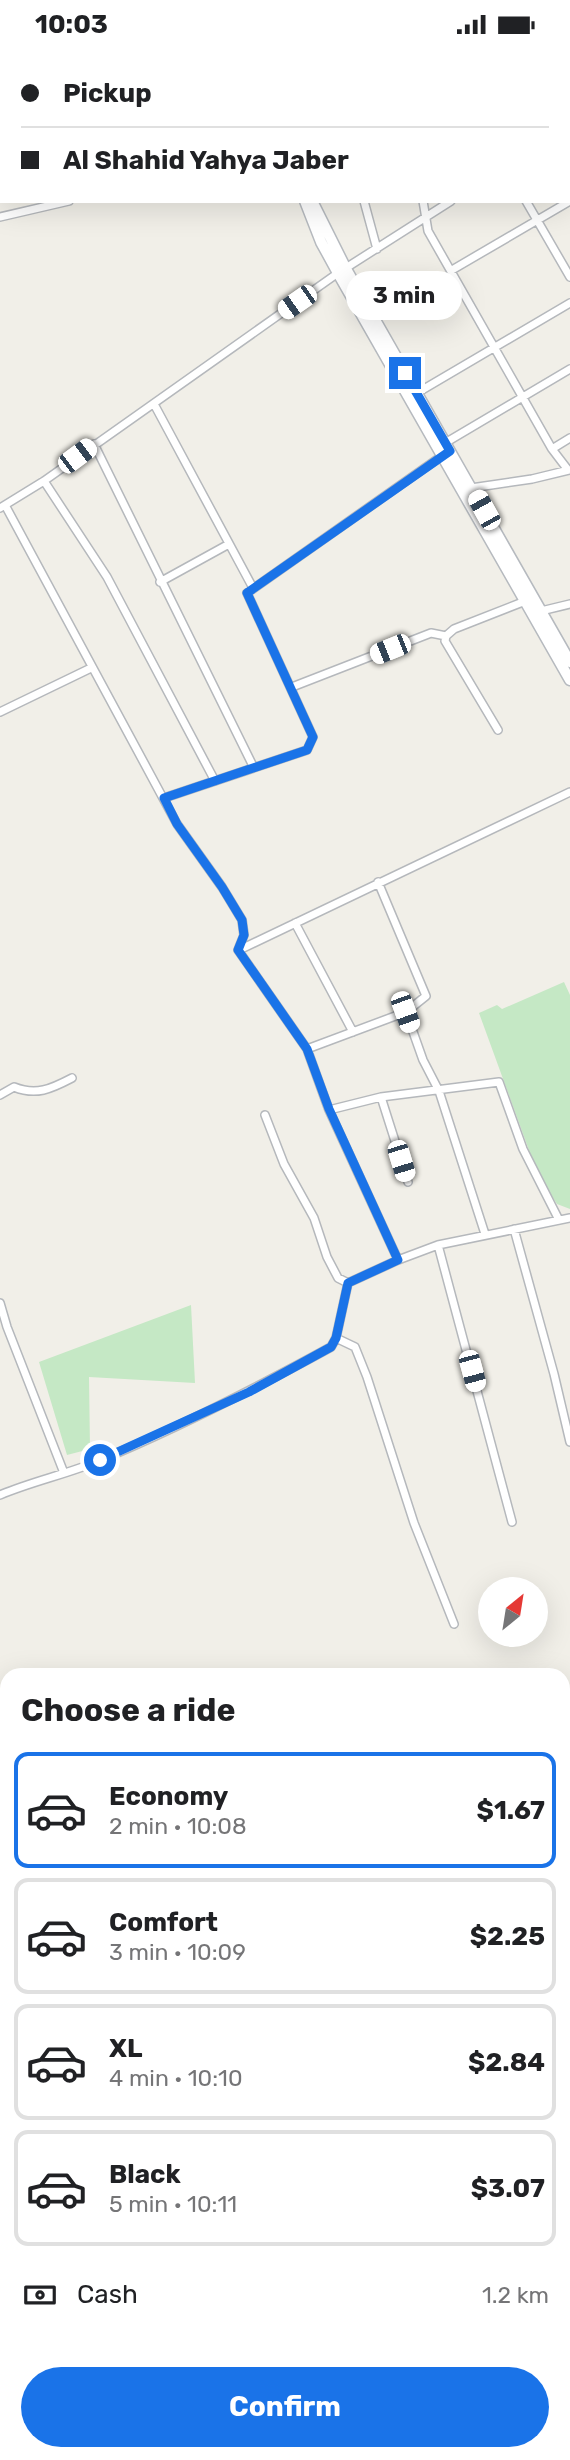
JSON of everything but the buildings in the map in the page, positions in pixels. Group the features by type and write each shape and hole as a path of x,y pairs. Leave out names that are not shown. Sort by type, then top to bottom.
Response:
{"street":[{"path":"0,217 60,203"},
{"path":"306,203 321,242 342,271 417,393 446,450 471,488 570,680"},
{"path":"313,203 342,271 446,450 528,600 541,611 570,662"},
{"path":"365,203 377,249"},
{"path":"422,203 428,231 552,449 569,470 532,479 471,488"},
{"path":"238,950 244,935 242,920 177,824 2,506 44,481 342,271 449,203"},
{"path":"527,203 570,277"},
{"path":"452,270 566,203"},
{"path":"417,393 570,303"},
{"path":"164,798 307,750 313,737 247,593 523,396 570,369"},
{"path":"154,404 253,588"},
{"path":"552,449 570,438"},
{"path":"94,444 253,766"},
{"path":"44,481 107,577 215,781"},
{"path":"160,582 229,544"},
{"path":"498,730 444,641 454,629 528,600"},
{"path":"541,611 570,604"},
{"path":"292,687 431,633 446,636"},
{"path":"0,712 91,668"},
{"path":"238,950 570,792"},
{"path":"307,1049 405,1012 425,996 378,882"},
{"path":"295,923 353,1032"},
{"path":"238,950 307,1049 329,1109 398,1260"},
{"path":"405,1012 423,1060 439,1091 485,1234"},
{"path":"0,1095 14,1087 29,1093 52,1089 72,1078"},
{"path":"329,1109 381,1097 499,1082 523,1149 559,1220"},
{"path":"381,1097 408,1182"},
{"path":"265,1115 284,1164 314,1217 327,1258 338,1279 348,1283 438,1245 570,1218"},
{"path":"514,1229 570,1442"},
{"path":"438,1245 512,1522"},
{"path":"0,1495 100,1460 249,1392 331,1347 336,1338 348,1283"},
{"path":"0,1303 64,1473"},
{"path":"336,1338 355,1347 414,1523 454,1624"}],"green space":[{"path":"564,982 570,995 570,1209 557,1204 530,1153 479,1013 497,1005 502,1009"},
{"path":"191,1305 195,1383 89,1377 90,1449 67,1455 39,1362"}],"route":[{"path":"100,1460 249,1392 331,1347 336,1338 348,1283 398,1260 329,1109 307,1049 238,950 244,935 242,920 177,824 164,798 307,750 313,737 247,593 450,451 405,373"}]}
